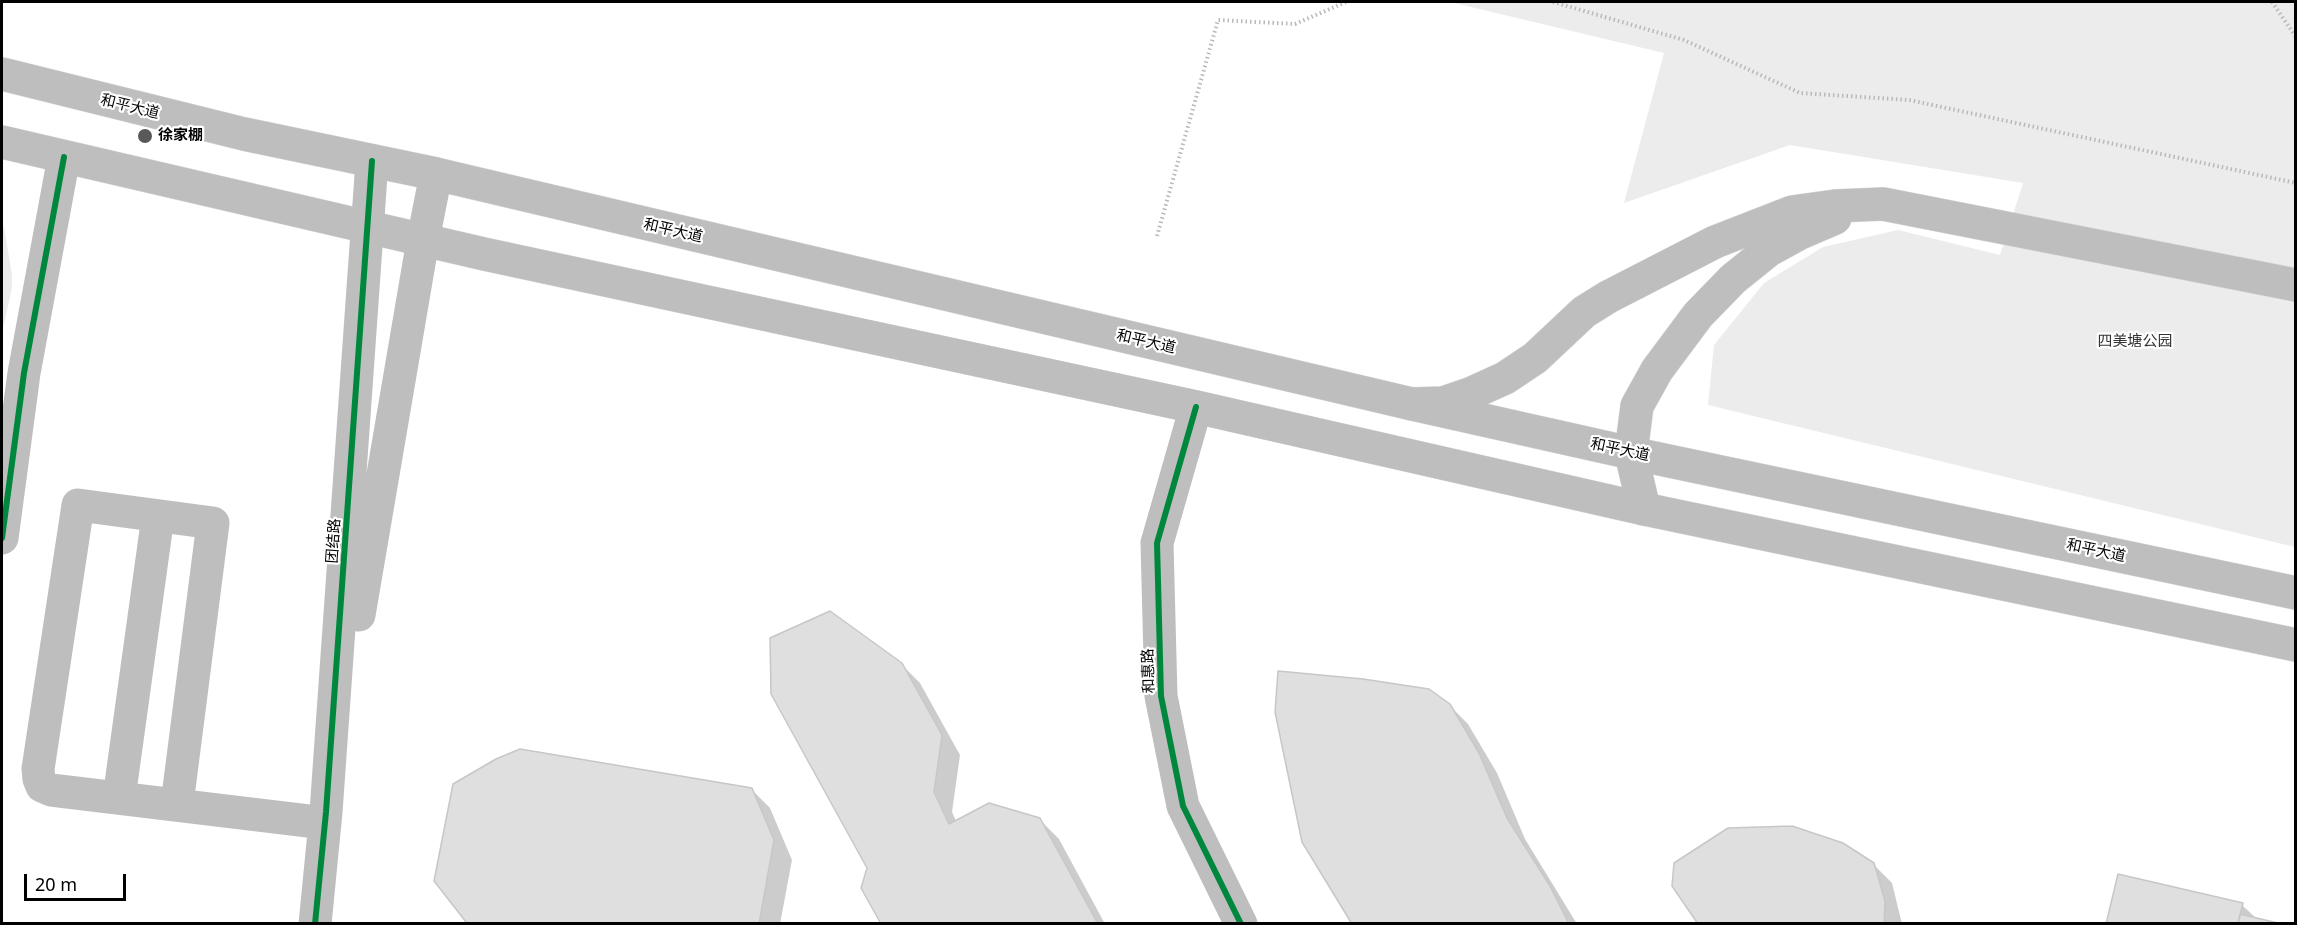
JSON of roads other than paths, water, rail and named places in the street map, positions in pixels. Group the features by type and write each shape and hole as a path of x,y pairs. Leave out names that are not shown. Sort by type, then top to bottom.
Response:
{"main road":[{"name":"和平大道","path":"2,74 244,134 436,174 1412,404 1631,453 2295,592"},
{"path":"2,142 423,240 1196,407 1644,508 2295,645"},
{"path":"2,538 10,413 32,330 64,157"},
{"name":"团结路","path":"315,924 326,817 372,161"},
{"name":"团结路","path":"326,817 436,174"},
{"path":"1644,508 1631,453 1637,406 1657,370 1698,315 1733,279 1769,250 1800,233 1836,218 1883,204"},
{"path":"1412,404 1443,403 1505,378 1535,358 1564,329 1600,302 1715,242 1792,212 1835,206 1883,204 2295,285"},
{"name":"和惠路","path":"1196,407 1157,543 1161,696 1183,807 1241,924"},
{"path":"177,804 213,523 78,506 38,770 42,786 118,798 177,804 326,817"},
{"path":"118,798 158,516"}],"place":[{"name":"徐家棚","path":"145,136"}],"park label":[{"name":"四美塘公园","path":"2135,342"}]}
